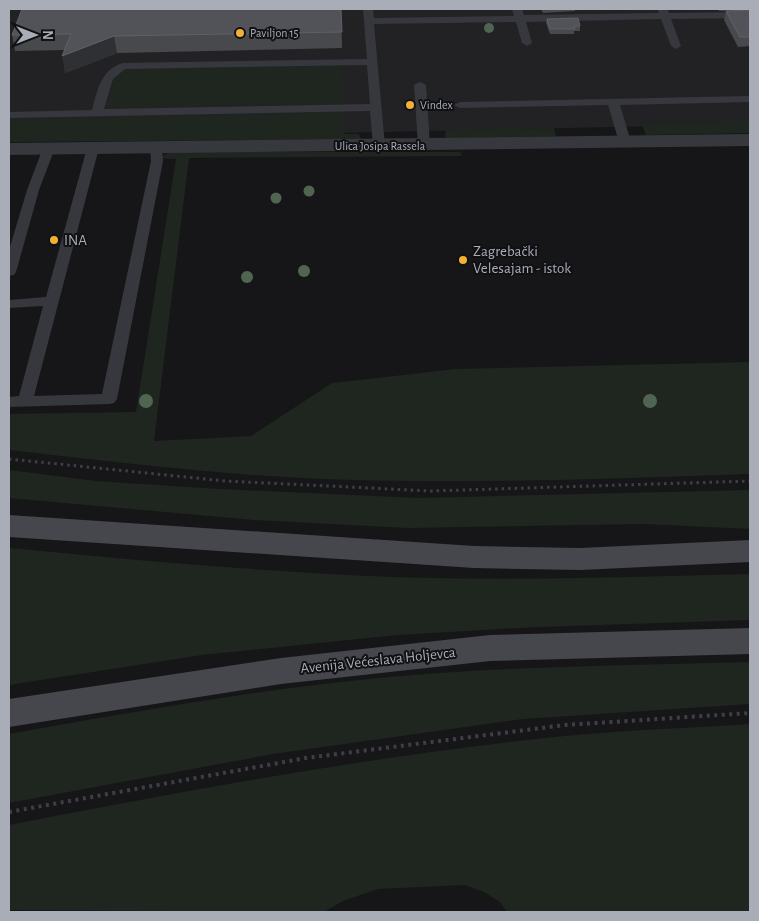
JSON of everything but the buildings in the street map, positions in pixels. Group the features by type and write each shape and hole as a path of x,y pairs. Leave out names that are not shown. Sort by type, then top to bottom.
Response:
{"main road":[{"path":"9,526 474,557 580,559 750,552"},
{"name":"Avenija Većeslava Holjevca","path":"9,713 281,671 490,648 750,641"}],"street":[{"name":"Ulica Josipa Rassela","path":"9,149 750,140"}],"lane":[{"path":"368,9 379,146"},
{"path":"369,21 519,13 664,12 750,15"},
{"path":"664,12 676,46"},
{"path":"519,13 527,43"},
{"path":"97,113 106,79 111,72 123,66 372,62"},
{"path":"420,85 424,145"},
{"path":"460,104 750,99"},
{"path":"613,102 625,142"},
{"path":"9,115 376,107"},
{"path":"9,402 109,399 157,160 156,147"},
{"path":"9,272 33,190 49,148"},
{"path":"26,401 51,302 94,148"},
{"path":"9,304 51,302"}],"path":[{"path":"9,459 225,482 431,491 750,481"},
{"path":"9,812 335,754 565,724 750,713"}],"shaded area":[{"path":"9,9 750,9 750,124 9,140"},
{"path":"342,65 344,103 106,108 118,69"},
{"path":"343,113 345,134 359,134 361,139 9,142 9,119"},
{"path":"750,119 750,133 646,135 642,125 726,123 725,120"},
{"path":"554,128 556,136 445,137 446,130"},
{"path":"173,152 460,152 462,156 189,158 154,441 251,436 332,383 456,369 750,362 750,474 526,481 358,480 229,473 9,450 9,414 136,412 176,159 159,158"},
{"path":"9,470 96,481 219,489 419,498 750,490 750,529 645,524 408,528 254,520 9,498"},
{"path":"9,548 248,569 392,577 526,579 750,574 750,620 538,627 397,635 202,655 9,685"},
{"path":"750,662 750,704 523,719 273,754 9,803 9,734 225,697 399,676 550,667"},
{"path":"750,724 750,912 507,912 500,902 484,892 465,885 378,889 343,901 324,912 9,910 9,825 286,774 426,753 588,734"}],"place":[{"name":"Paviljon 15","path":"240,33"},
{"name":"Vindex","path":"410,105"},
{"name":"INA","path":"54,240"},
{"name":"Zagrebački Velesajam - istok","path":"463,260"}]}
